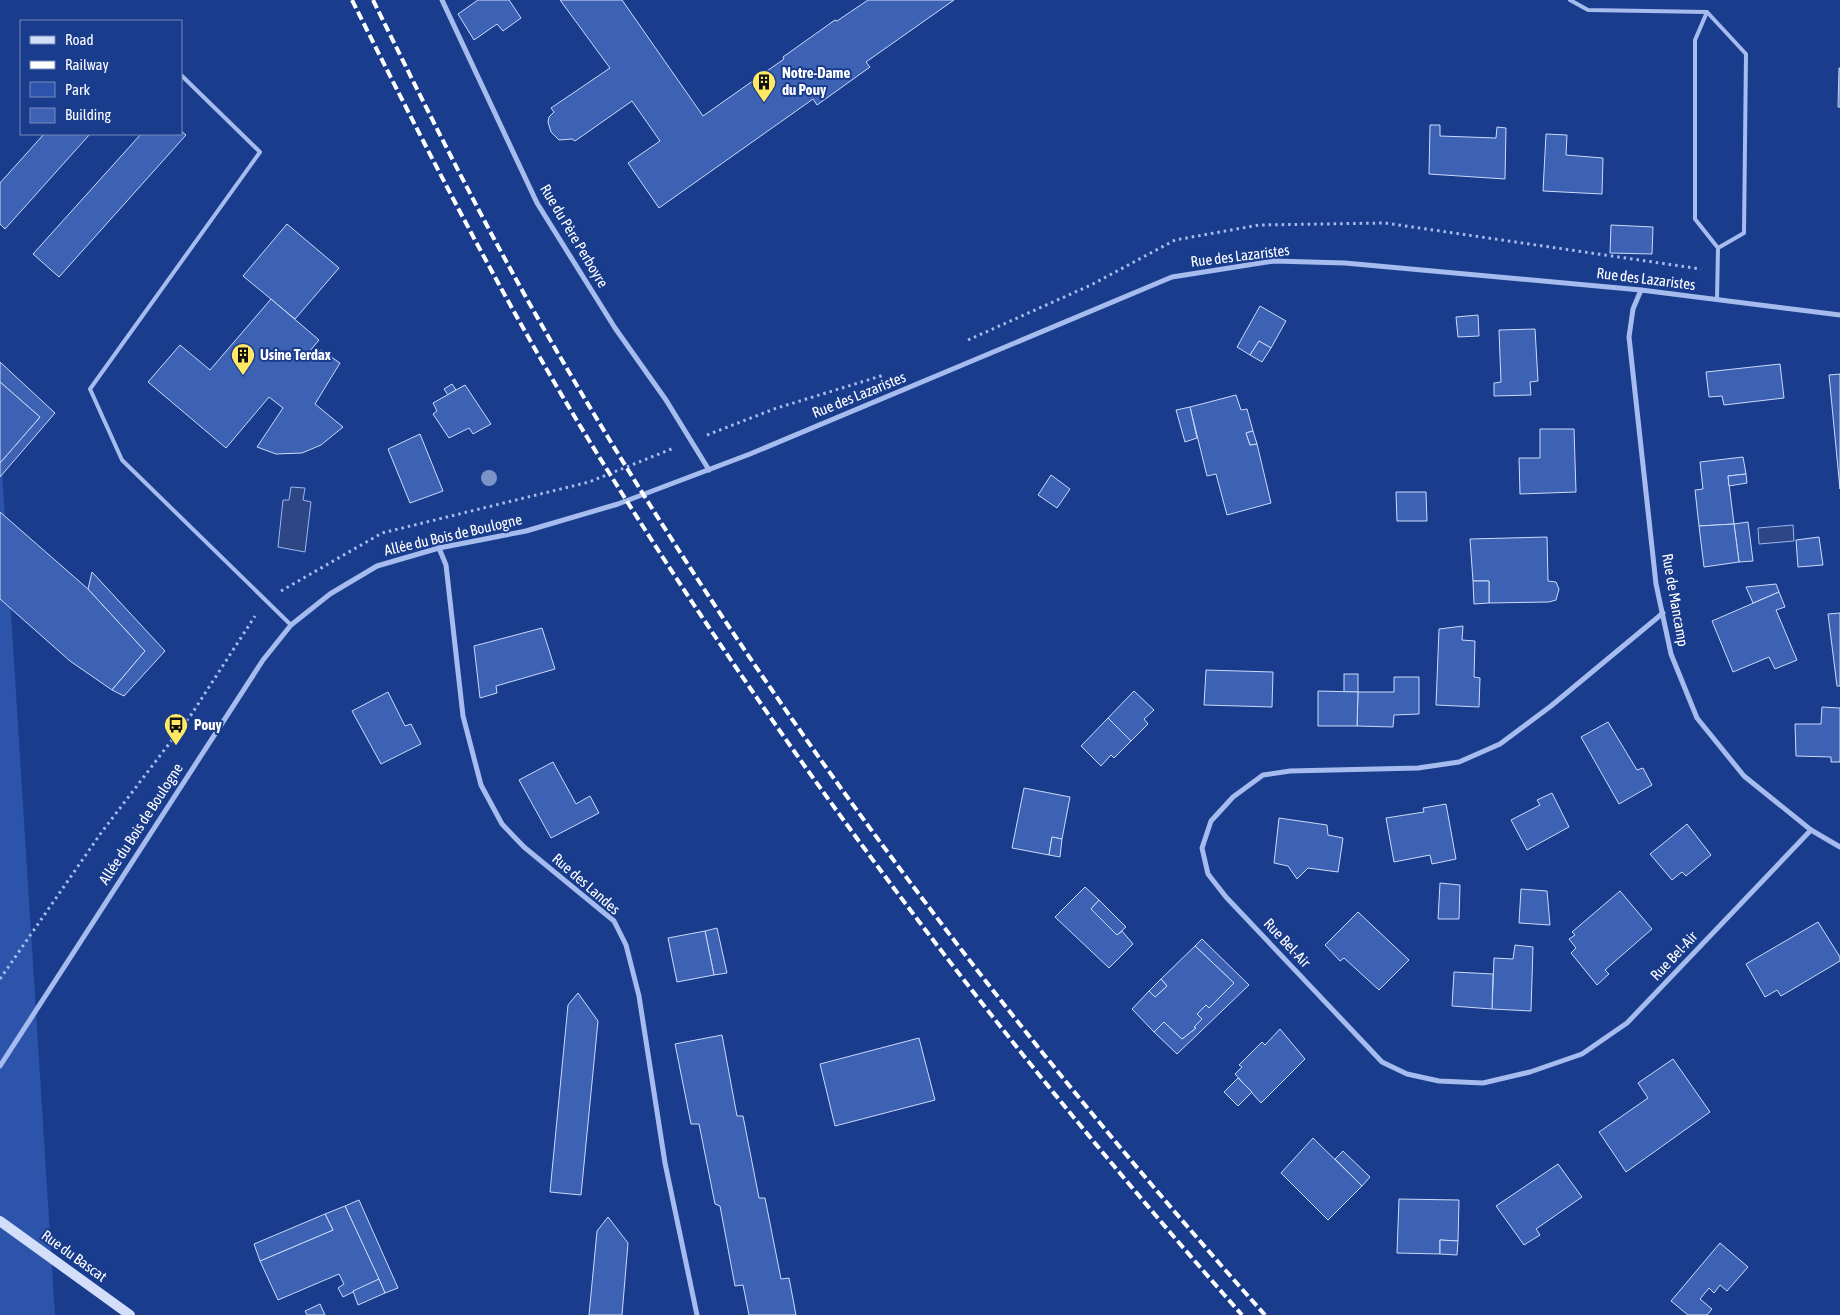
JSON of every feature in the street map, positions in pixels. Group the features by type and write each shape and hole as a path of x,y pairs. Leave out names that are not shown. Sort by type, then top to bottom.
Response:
{"street":[{"name":"Rue du Père Perboyre","path":"442,0 537,202 615,328 666,400 709,470"},
{"name":"Rue des Lazaristes","path":"709,470 1172,277 1274,261 1336,262 1641,290 1840,315"},
{"name":"Rue de Mancamp","path":"1641,290 1633,309 1629,337 1656,584 1671,654 1697,718 1744,776 1811,830 1840,847"},
{"name":"Allée du Bois de Boulogne","path":"0,1066 263,660 291,625 330,594 377,566 439,548 526,531 618,504 709,470"},
{"name":"Rue des Landes","path":"439,548 446,565 463,716 481,785 502,824 524,847 614,921 626,945 639,996 665,1163 697,1315"},
{"name":"Rue Bel-Air","path":"1663,613 1551,706 1500,744 1459,762 1418,768 1290,771 1263,775 1232,797 1211,821 1202,848 1208,874 1226,897 1382,1062 1407,1074 1439,1081 1482,1083 1530,1072 1582,1054 1628,1023 1811,830"},
{"name":"Rue du Bascat","path":"0,1222 130,1315"}],"lane":[{"path":"1570,0 1588,10 1707,12 1746,54 1744,233 1718,248"},
{"path":"1707,12 1695,40 1695,219 1718,248 1718,300"},
{"path":"182,76 260,152 90,389 122,460 291,625"}],"path":[{"path":"0,979 101,833 190,715 266,601 310,572 382,533 588,482 691,441"}],"green space":[{"path":"0,438 55,1315 0,1315"}],"shaded area":[{"path":"291,487 305,488 303,500 311,502 305,552 278,547 283,500 289,500"},
{"path":"1793,525 1794,541 1759,544 1758,528"}],"building":[{"path":"478,0 509,0 521,18 503,31 497,24 474,40 458,14"},
{"name":"Notre-Dame du Pouy","path":"560,0 622,0 703,116 784,59 783,57 835,20 837,21 868,0 954,0 866,62 870,67 817,105 813,99 659,208 628,163 660,141 632,101 575,141 572,139 559,140 551,132 548,122 549,117 554,112 551,108 610,68"},
{"path":"1839,68 1840,107 1838,107"},
{"path":"1430,125 1440,125 1440,136 1496,138 1497,127 1506,128 1505,179 1429,174"},
{"path":"182,132 186,135 59,277 33,254 140,135 182,135"},
{"path":"1546,134 1567,135 1566,155 1603,158 1602,194 1543,191"},
{"path":"43,135 89,135 5,229 0,224 0,183"},
{"path":"287,224 339,268 295,319 243,276"},
{"path":"1611,225 1653,227 1652,254 1610,253"},
{"name":"Usine Terdax","path":"271,299 319,340 309,352 310,354 321,350 340,363 315,404 343,427 321,445 302,453 276,454 257,447 283,408 269,397 226,448 148,382 180,345 210,370"},
{"path":"1260,306 1286,321 1271,348 1259,341 1250,355 1237,347"},
{"path":"1478,315 1479,336 1458,337 1456,317"},
{"path":"1535,329 1538,381 1530,382 1531,395 1494,396 1494,383 1501,382 1499,330"},
{"path":"1259,341 1271,348 1262,362 1250,355"},
{"path":"0,362 55,413 0,477 0,463 40,417 0,382"},
{"path":"1780,364 1784,398 1724,405 1722,396 1709,397 1706,372"},
{"path":"1840,374 1840,489 1829,375"},
{"path":"0,382 40,417 0,463"},
{"path":"452,384 456,390 448,395 444,389"},
{"path":"465,385 491,424 473,434 469,428 449,438 433,414 437,411 433,403"},
{"path":"1236,395 1241,410 1247,409 1253,431 1246,433 1250,445 1257,444 1271,503 1227,515 1216,474 1207,476 1190,407"},
{"path":"1190,407 1197,438 1185,442 1176,410"},
{"path":"1540,429 1574,429 1576,492 1520,494 1519,458 1540,458"},
{"path":"1253,431 1257,444 1250,445 1246,433"},
{"path":"420,434 443,491 410,503 388,449"},
{"path":"1743,457 1746,474 1728,476 1734,524 1699,526 1695,490 1703,489 1700,462"},
{"path":"1746,474 1747,483 1729,486 1728,476"},
{"path":"1051,475 1070,489 1057,508 1038,495"},
{"path":"1396,492 1426,492 1427,521 1397,521"},
{"path":"0,512 88,589 145,651 112,690 70,661 0,599"},
{"path":"1748,522 1753,561 1739,562 1734,524"},
{"path":"1734,524 1739,562 1704,567 1699,526"},
{"path":"1547,537 1548,581 1556,582 1559,589 1556,600 1549,602 1489,603 1489,581 1473,581 1470,539"},
{"path":"1819,537 1823,565 1798,567 1796,540"},
{"path":"92,572 165,651 124,696 112,690 145,651 88,589"},
{"path":"1473,581 1489,581 1489,603 1474,604"},
{"path":"1776,584 1779,592 1753,603 1746,587"},
{"path":"1779,592 1785,607 1776,610 1797,660 1775,669 1769,657 1733,672 1712,621"},
{"path":"1840,613 1840,686 1837,686 1828,614"},
{"path":"1463,626 1462,640 1475,641 1474,677 1480,678 1479,707 1436,705 1439,629"},
{"path":"542,628 555,669 496,686 497,693 480,698 474,646"},
{"path":"1206,670 1273,672 1272,707 1204,705"},
{"path":"1344,674 1358,674 1358,692 1344,692"},
{"path":"1394,677 1419,677 1419,714 1394,715 1393,727 1357,726 1358,692 1394,692"},
{"path":"1134,691 1154,710 1144,719 1148,724 1131,741 1108,718"},
{"path":"1318,691 1358,692 1357,726 1318,726"},
{"path":"388,692 405,726 411,724 421,744 381,764 352,711"},
{"path":"1822,707 1840,708 1840,762 1831,762 1831,757 1796,756 1795,724 1821,724"},
{"path":"1108,718 1131,741 1114,758 1111,755 1101,766 1081,746"},
{"path":"1608,722 1637,770 1643,768 1652,785 1619,804 1581,737"},
{"path":"553,762 576,804 590,796 599,813 551,838 519,780"},
{"path":"1024,788 1070,797 1062,839 1052,837 1049,855 1012,848"},
{"path":"1552,793 1569,827 1527,850 1511,820 1540,805 1537,800"},
{"path":"1446,804 1456,859 1432,864 1430,855 1394,862 1386,818 1424,812 1423,808"},
{"path":"1279,818 1327,825 1328,835 1343,838 1338,872 1308,868 1297,879 1288,866 1274,863"},
{"path":"1687,824 1711,855 1686,876 1682,872 1672,880 1650,854"},
{"path":"1052,837 1062,839 1060,857 1049,855"},
{"path":"1440,883 1460,885 1459,919 1438,919"},
{"path":"1085,887 1099,900 1091,909 1117,935 1122,931 1133,944 1109,968 1055,917"},
{"path":"1521,889 1547,891 1550,925 1519,923"},
{"path":"1620,891 1652,929 1605,970 1609,974 1597,985 1571,953 1576,948 1569,939 1575,935 1572,932"},
{"path":"1099,900 1126,927 1117,935 1091,909"},
{"path":"1358,912 1409,960 1379,990 1344,958 1340,961 1325,945"},
{"path":"1818,922 1840,957 1840,961 1781,996 1777,990 1765,997 1746,964"},
{"path":"717,928 727,973 714,975 705,931"},
{"path":"705,931 714,975 677,982 668,938"},
{"path":"1202,939 1249,985 1177,1054 1154,1032 1164,1022 1182,1039 1196,1028 1194,1027 1202,1019 1197,1014 1206,1005 1209,1008 1234,983 1195,946"},
{"path":"1515,945 1533,947 1531,1011 1492,1009 1494,958 1513,959"},
{"path":"1195,946 1234,983 1209,1008 1206,1005 1197,1014 1202,1019 1194,1027 1196,1028 1182,1039 1164,1022 1154,1032 1132,1009 1149,991 1155,997 1167,986 1161,979"},
{"path":"1454,972 1493,974 1492,1009 1452,1006"},
{"path":"1161,979 1167,986 1155,997 1149,991"},
{"path":"578,993 598,1021 581,1195 550,1192 568,1005"},
{"path":"1280,1029 1305,1059 1261,1103 1235,1074 1242,1067 1239,1065 1262,1042 1265,1045"},
{"path":"722,1035 737,1116 743,1116 759,1198 765,1198 781,1279 789,1278 796,1315 749,1315 743,1285 735,1286 720,1206 715,1204 699,1124 691,1124 675,1044"},
{"path":"919,1038 935,1100 835,1126 820,1064"},
{"path":"1673,1059 1710,1112 1626,1172 1599,1132 1648,1098 1638,1083"},
{"path":"1238,1078 1252,1092 1238,1106 1224,1092"},
{"path":"1313,1138 1362,1186 1328,1220 1281,1173"},
{"path":"1343,1151 1370,1177 1362,1186 1335,1159"},
{"path":"1558,1164 1582,1197 1536,1229 1540,1235 1524,1245 1496,1206"},
{"path":"1399,1199 1459,1200 1458,1241 1440,1240 1440,1254 1397,1253"},
{"path":"359,1200 398,1288 385,1293 345,1206"},
{"path":"345,1206 379,1279 343,1297 338,1288 344,1284 339,1274 278,1300 260,1261 333,1230 325,1214"},
{"path":"325,1214 333,1230 260,1261 254,1244"},
{"path":"608,1217 628,1243 622,1315 589,1315 597,1231"},
{"path":"1440,1240 1458,1241 1457,1255 1440,1254"},
{"path":"1720,1243 1748,1267 1727,1291 1720,1285 1714,1293 1709,1288 1700,1299 1712,1309 1707,1315 1688,1315 1671,1301"},
{"path":"379,1279 385,1293 358,1305 353,1291"},
{"path":"320,1304 325,1315 307,1315 305,1311"}],"railway":[{"path":"352,0 443,180 539,356 608,471 679,582 753,692 907,906 988,1011 1155,1215 1242,1315"},
{"path":"373,0 463,179 534,311 636,483 717,608 801,731 888,853 978,972 1167,1203 1265,1315"}],"place":[{"name":"Notre-Dame du Pouy","path":"764,103"},
{"name":"Usine Terdax","path":"243,376"},
{"name":"Pouy","path":"176,746"}]}
